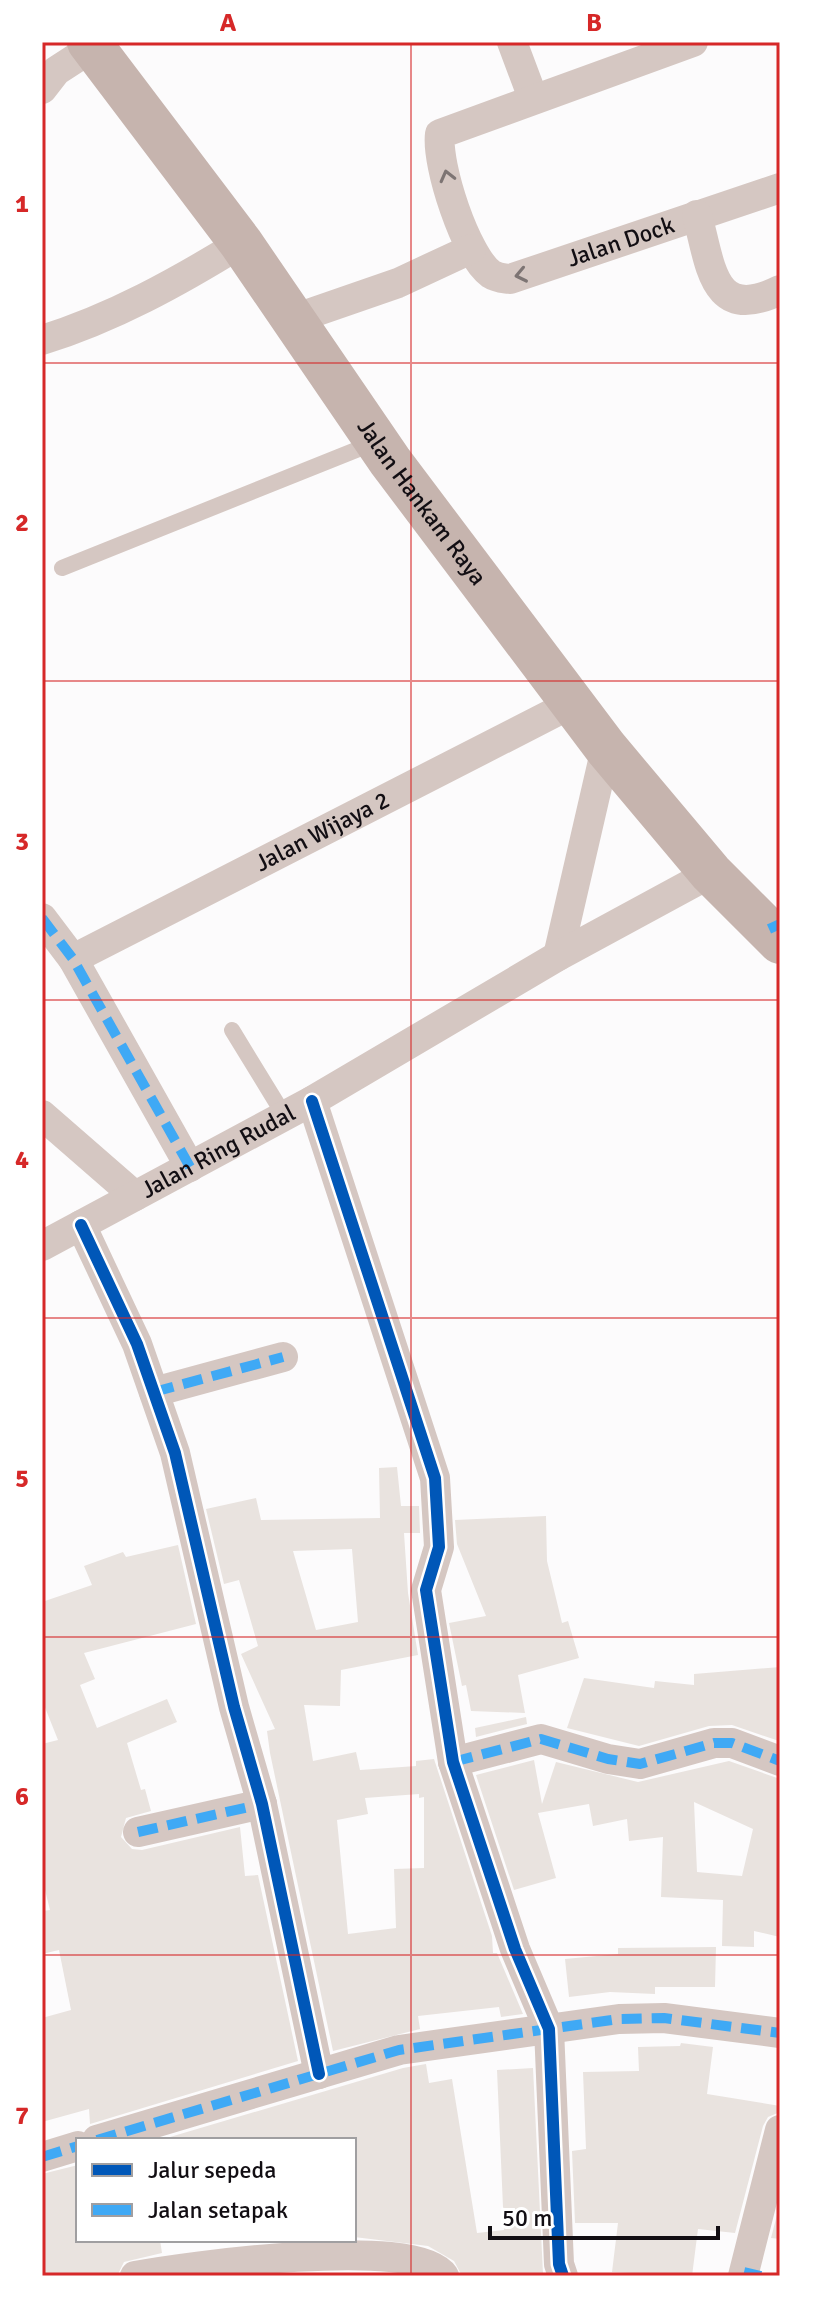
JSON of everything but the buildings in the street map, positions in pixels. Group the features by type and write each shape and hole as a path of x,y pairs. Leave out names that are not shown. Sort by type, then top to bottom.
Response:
{"main road":[{"name":"Jalan Hankam Raya","path":"91,44 241,243 377,441 606,748 711,873 776,932"}],"street":[{"path":"512,42 533,98"},
{"path":"294,319 398,283 458,254 440,134 693,42"},
{"path":"42,89 56,71 91,44"},
{"name":"Jalan Dock","path":"458,254 490,274 510,279 780,188"},
{"path":"697,215 720,291 731,300 750,301 780,290"},
{"path":"42,340 75,330 171,285 241,243"},
{"name":"Jalan Wijaya 2","path":"73,959 573,703"},
{"path":"558,956 606,748"},
{"name":"Jalan Ring Rudal","path":"42,1246 312,1101 558,956 711,873"},
{"path":"42,918 73,959 190,1167"},
{"path":"312,1101 435,1478 439,1547 426,1590 453,1762 515,1949 549,2029 559,2264 563,2276"},
{"path":"42,1115 135,1196"},
{"path":"81,1225 137,1344 175,1453 234,1707 262,1804 319,2074"},
{"path":"154,1392 283,1357"},
{"path":"453,1762 541,1739 608,1759 640,1764 714,1743 732,1743 780,1761"},
{"path":"138,1832 262,1804"},
{"path":"104,2138 399,2050 549,2029 664,2018 780,2033"},
{"path":"750,2275 780,2130"},
{"path":"42,2157 76,2147"},
{"path":"135,2276 202,2263 298,2255 412,2262 435,2267 444,2276"}],"lane":[{"path":"62,568 377,441"},
{"path":"232,1030 284,1115"}],"marked path":[{"path":"42,918 73,959 190,1167"},
{"path":"769,929 780,924"},
{"path":"154,1392 283,1357"},
{"path":"453,1762 541,1739 608,1759 640,1764 714,1743 732,1743 780,1761"},
{"path":"138,1832 262,1804"},
{"path":"104,2138 399,2050 619,2019 664,2018 780,2033"},
{"path":"42,2157 76,2147"},
{"path":"744,2272 761,2276"}],"cycle path":[{"path":"312,1101 435,1478 439,1547 426,1590 453,1762 515,1949 549,2029 559,2264 563,2276"},
{"path":"81,1225 137,1344 175,1453 234,1707 262,1804 319,2074"}]}
